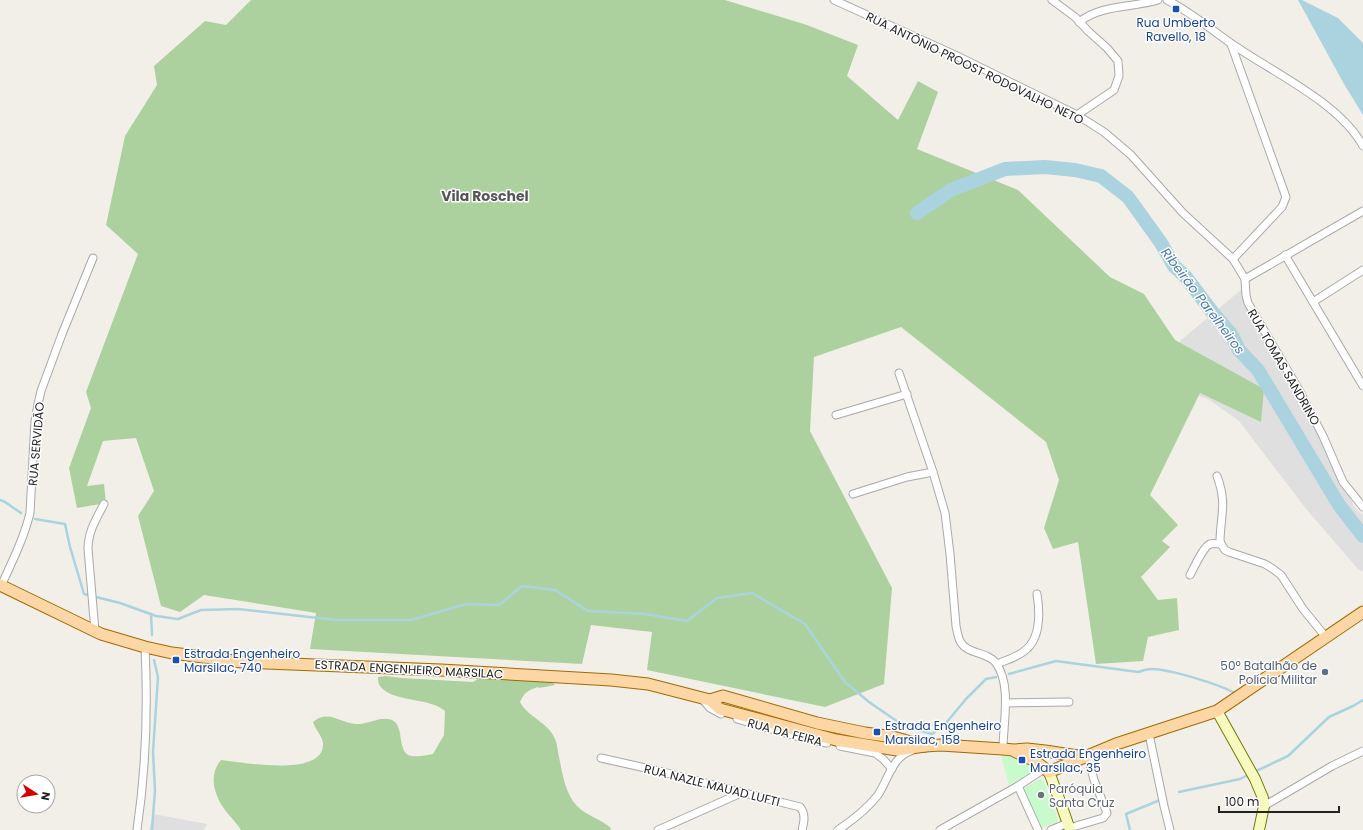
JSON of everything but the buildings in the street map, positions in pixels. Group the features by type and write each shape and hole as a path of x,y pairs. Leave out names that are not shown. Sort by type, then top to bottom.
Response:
{"main road":[{"name":"ESTRADA ENGENHEIRO MARSILAC","path":"0,585 95,631 145,647 172,652 242,662 441,670 611,680 648,684 706,699 720,709 897,755 925,746 941,745 1027,750 1083,756"},
{"path":"1069,827 1046,770 1116,744 1217,711 1325,636 1363,612"},
{"name":"ESTRADA ENGENHEIRO MARSILAC","path":"706,699 723,696 817,723 889,737 925,746"},
{"path":"1217,711 1261,791 1264,806 1259,830"},
{"path":"874,750 877,741 889,737 897,743 897,755"},
{"name":"ESTRADA ENGENHEIRO MARSILAC","path":"1008,750 1034,761 1046,770"}],"street":[{"name":"RUA ANTÔNIO PROOST RODOVALHO NETO","path":"834,0 954,54 1076,115 1104,132 1132,155 1183,213 1233,259 1245,279"},
{"path":"1052,0 1079,22 1116,57 1118,61 1119,76 1117,85 1111,93 1076,115"},
{"path":"1079,22 1087,16 1103,10 1140,5 1158,0"},
{"path":"1167,0 1182,8 1231,44 1316,98 1343,120 1357,135 1363,146"},
{"path":"1231,44 1286,197 1282,208 1233,259"},
{"path":"1245,279 1363,211"},
{"path":"1285,255 1363,386"},
{"name":"RUA SERVIDÃO","path":"0,585 19,547 30,513 35,421 41,391 93,258"},
{"path":"1313,302 1363,270"},
{"name":"RUA TOMAS SANDRINO","path":"1245,279 1246,295 1251,308 1299,390 1323,436 1343,482 1363,507"},
{"path":"899,373 933,472 945,513 956,626 959,638 963,646 967,649 990,657 997,664 1002,676 1006,703 1008,750"},
{"path":"836,415 907,394"},
{"path":"853,494 907,477 933,472"},
{"path":"1217,476 1223,498 1220,540 1225,550 1265,564 1273,569 1281,576 1303,609 1325,636"},
{"path":"95,631 88,541 90,533 104,504"},
{"path":"1190,575 1207,547 1213,544 1221,544"},
{"path":"997,664 1023,652 1033,642 1038,625 1037,594"},
{"path":"137,830 141,803 146,726 145,647"},
{"path":"1006,703 1069,702"},
{"path":"1149,734 1170,830"},
{"path":"874,750 892,769"},
{"path":"1264,806 1332,766 1363,751"},
{"path":"838,830 852,821 868,807 878,794 892,769 897,755"},
{"path":"1051,830 1103,818 1107,813 1083,756"},
{"name":"RUA NAZLE MAUAD LUFTI","path":"601,758 659,771 800,807 804,816 802,830"},
{"path":"940,830 1046,770"},
{"path":"1018,786 1038,830"},
{"path":"658,830 741,793"}],"shaded area":[{"path":"1242,289 1245,306 1305,407 1355,508 1363,515 1363,572 1358,569 1307,510 1239,421 1208,399 1177,389 1180,341"},
{"path":"153,814 207,824 204,830 149,830"}],"green space":[{"path":"251,0 725,0 807,25 858,45 847,76 898,120 918,81 938,92 917,149 1018,190 1110,277 1144,294 1175,340 1264,389 1261,422 1200,393 1150,495 1178,525 1162,541 1170,547 1141,577 1158,600 1177,598 1179,630 1148,637 1143,661 1096,664 1078,542 1053,549 1044,528 1059,480 1046,442 901,327 814,357 810,431 892,588 884,684 825,707 647,670 652,632 591,625 582,664 310,649 316,613 204,595 180,612 161,606 138,516 154,491 136,438 103,441 87,486 104,484 106,503 77,508 69,468 91,408 86,392 138,254 106,225 125,136 157,85 154,66 205,21 226,25"},
{"path":"517,674 549,679 555,685 532,689 523,696 520,702 528,712 547,727 554,737 566,788 577,806 607,825 611,828 610,830 241,830 225,810 215,792 215,772 221,760 280,766 296,765 310,761 320,755 323,744 322,739 313,722 318,718 329,717 356,724 381,719 391,720 398,726 405,753 413,756 433,754 444,735 445,711 433,704 390,694 380,686 378,683 378,677 386,676 473,682 482,677 496,677 510,680"},
{"path":"1000,751 1018,757 1037,769 1037,771 1009,785"},
{"path":"1041,779 1044,782 1058,819 1057,822 1042,828 1023,790"}],"water":[{"path":"1298,0 1302,0 1338,18 1363,43 1363,115 1344,84"}],"waterway":[{"name":"Ribeirão Parelheiros","path":"917,213 951,190 1005,169 1045,167 1075,170 1101,176 1128,197 1161,243 1174,266 1185,276 1231,334 1239,350 1258,370 1339,505 1363,536"},
{"path":"0,500 21,513"},
{"path":"35,519 65,524 84,594 120,603 156,616 178,619 201,610 238,609 336,620 411,620 466,604 499,605 522,586 555,590 588,611 645,614 687,621 717,598 752,593 805,624 845,682 869,702 904,726 932,734 946,723 966,699 986,679 996,677"},
{"path":"151,614 152,635"},
{"path":"152,830 155,790 153,752 158,677 154,660"},
{"path":"1009,674 1056,661 1138,672 1149,669 1170,671 1217,685 1235,693"},
{"path":"1254,772 1288,756 1329,717 1363,700"},
{"path":"1179,792 1240,779 1250,774"},
{"path":"1130,830 1126,814 1160,800"}],"place":[{"name":"Rua Umberto Ravello, 18","path":"1176,9"},
{"name":"Estrada Engenheiro Marsilac, 740","path":"176,660"},
{"name":"50º Batalhão de Polícia Militar","path":"1325,672"},
{"name":"Estrada Engenheiro Marsilac, 158","path":"877,732"},
{"name":"Estrada Engenheiro Marsilac, 35","path":"1022,760"},
{"name":"Paróquia Santa Cruz","path":"1041,795"}],"district":[{"name":"Vila Roschel","path":"485,196"}]}
